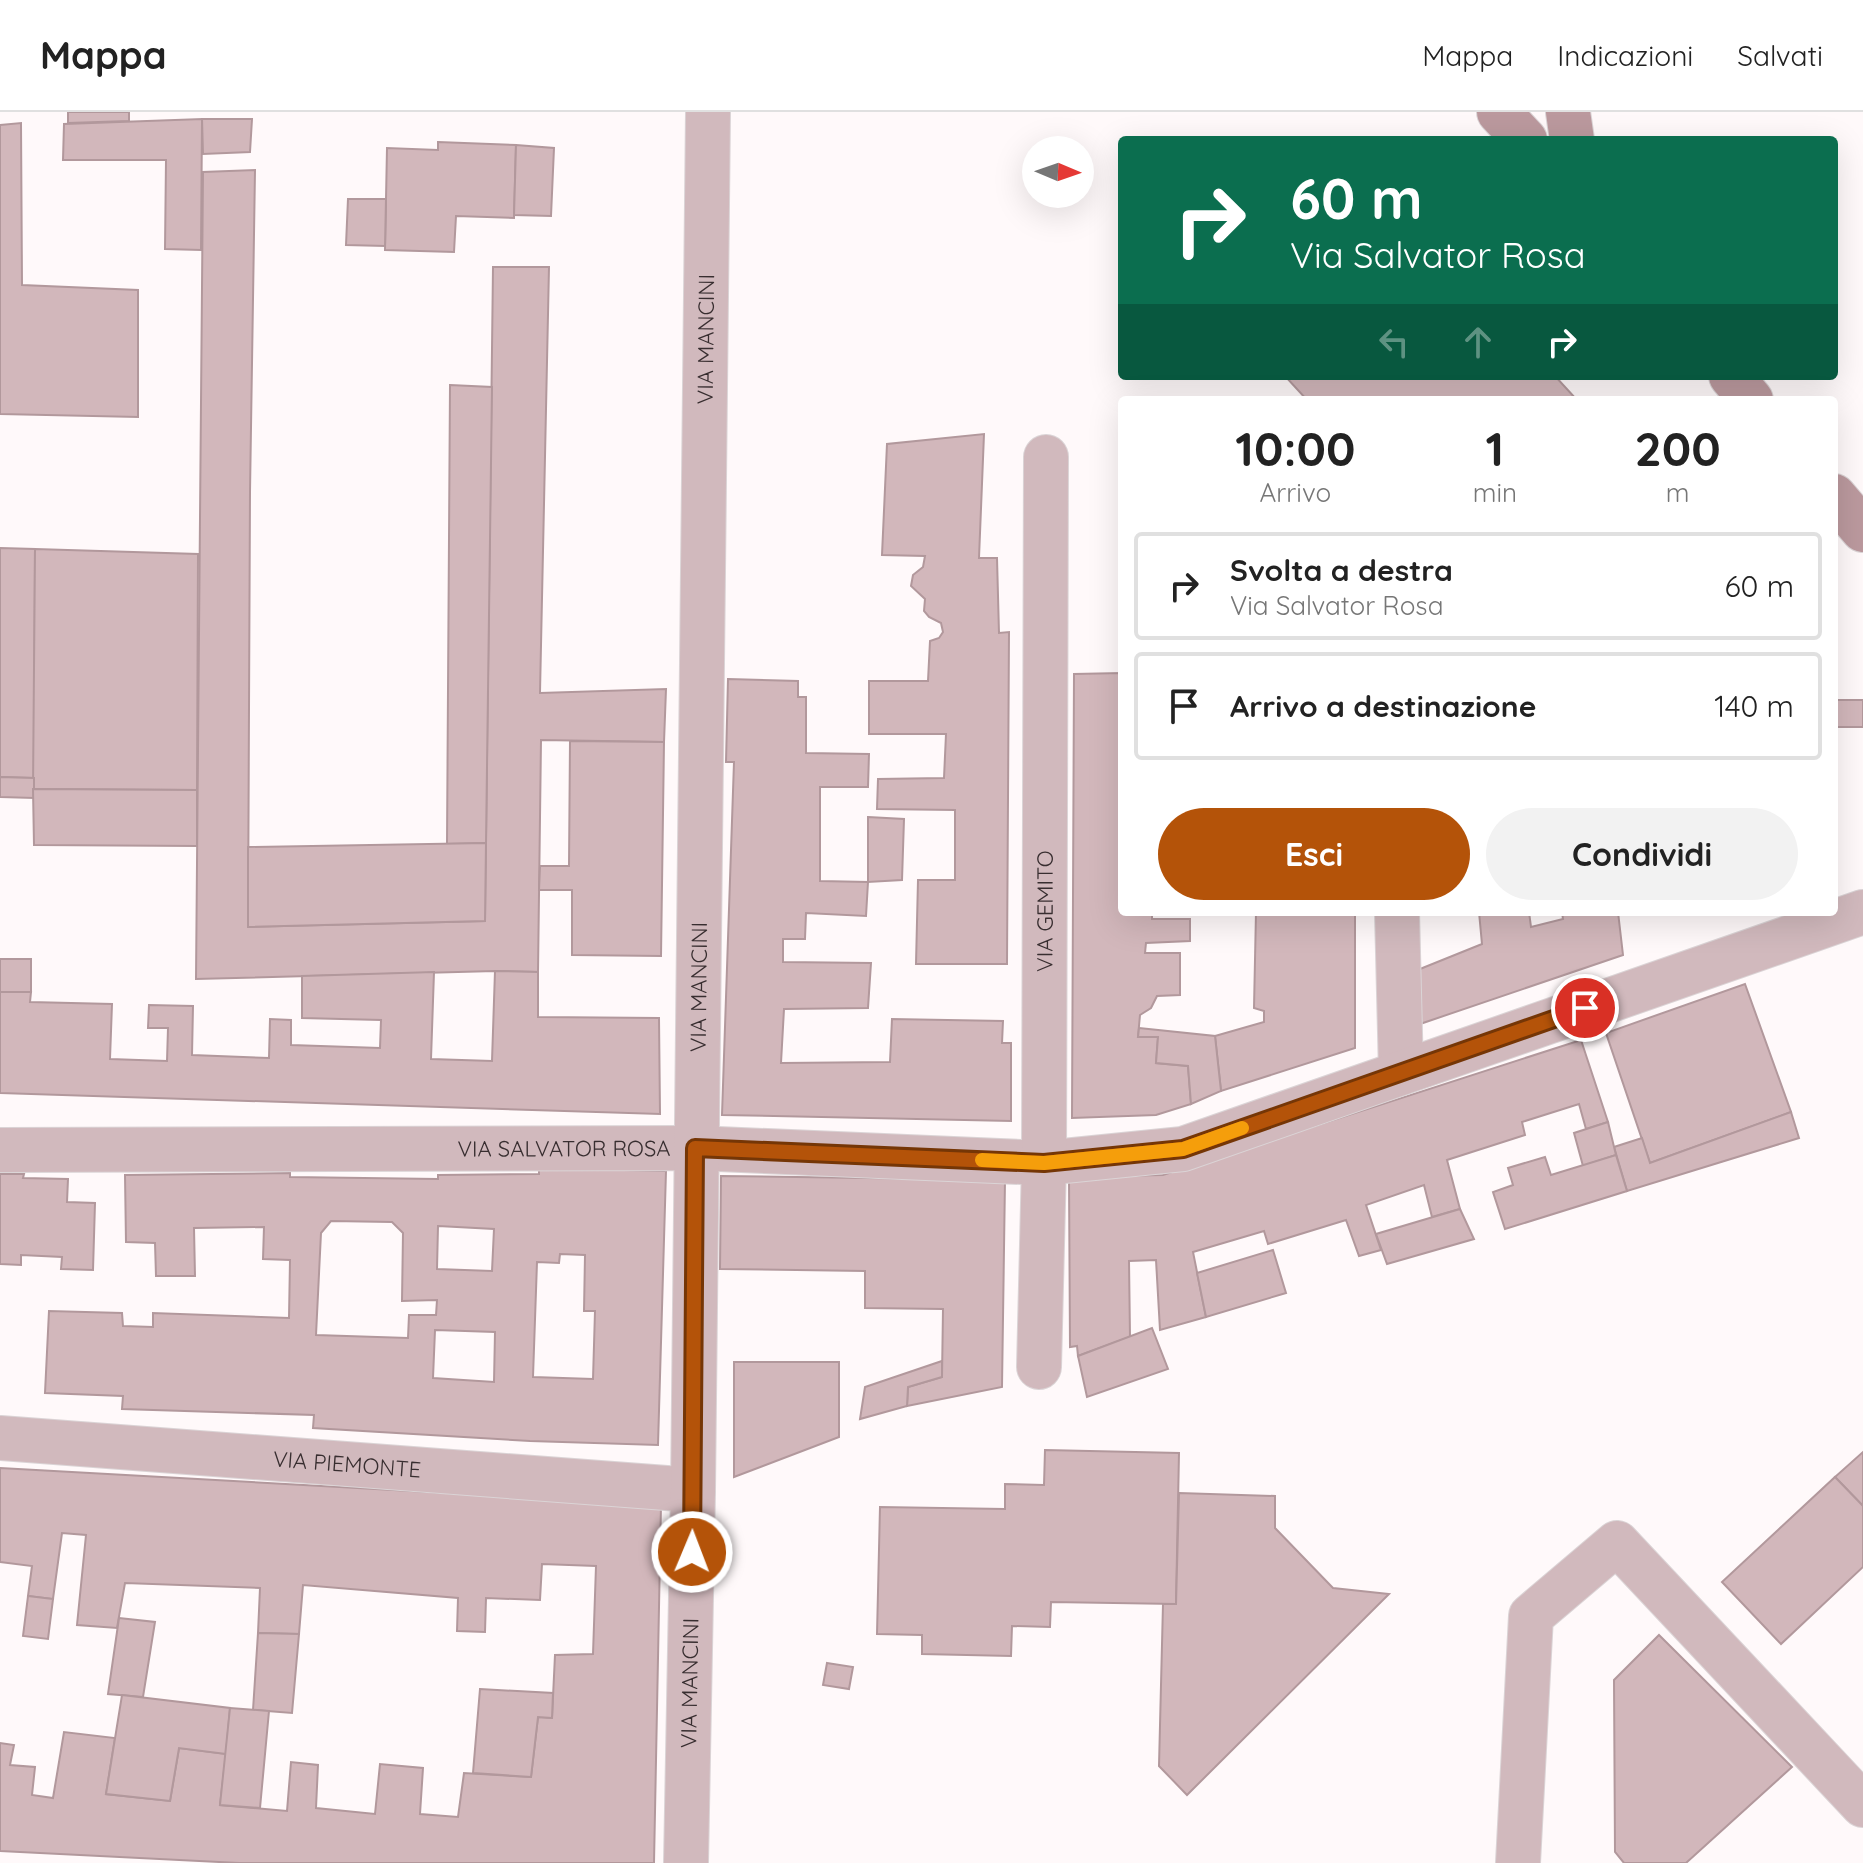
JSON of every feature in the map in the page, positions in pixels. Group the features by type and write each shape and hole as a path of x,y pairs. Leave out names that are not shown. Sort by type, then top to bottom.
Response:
{"main road":[{"path":"1499,112 1521,136"},
{"path":"1568,112 1571,136"},
{"path":"1734,380 1748,396"},
{"path":"1838,501 1863,530"}],"street":[{"name":"VIA MANCINI","path":"686,1863 708,112"},
{"name":"VIA GEMITO","path":"1039,1367 1044,1163 1046,457"},
{"name":"VIA SALVATOR ROSA","path":"0,1150 695,1148 1044,1163 1183,1149 1863,912"},
{"path":"1397,916 1401,1073"},
{"name":"VIA PIEMONTE","path":"0,1438 693,1490"},
{"path":"1518,1863 1531,1616 1617,1543 1863,1805"}],"building":[{"path":"68,112 129,112 129,121 68,123"},
{"path":"202,119 252,119 250,152 203,154"},
{"path":"202,119 201,250 165,249 166,160 63,160 64,124"},
{"path":"21,123 22,285 138,290 138,417 0,414 0,125"},
{"path":"438,142 516,145 514,218 456,216 454,252 385,250 387,148 438,150"},
{"path":"516,145 554,148 551,216 514,215"},
{"path":"255,170 248,927 485,921 493,267 549,267 540,693 666,689 664,742 541,740 538,972 196,979 203,172"},
{"path":"348,199 386,199 385,246 346,245"},
{"path":"1289,380 1559,380 1573,396 1303,396"},
{"path":"450,385 492,387 486,843 447,844"},
{"path":"984,434 979,558 997,558 999,633 1009,632 1007,964 916,964 918,880 955,880 955,810 877,809 878,779 944,778 946,734 869,734 869,681 928,681 930,641 939,638 943,632 941,623 924,611 925,599 911,586 913,575 923,567 925,556 882,555 887,444"},
{"path":"0,548 35,549 34,778 0,777"},
{"path":"35,549 198,554 197,790 33,789"},
{"path":"1118,673 1118,916 1190,919 1190,941 1146,943 1145,953 1180,953 1180,995 1157,996 1151,1008 1140,1015 1138,1037 1158,1037 1156,1063 1188,1066 1191,1104 1156,1115 1072,1118 1074,674"},
{"path":"728,679 798,681 798,697 806,697 806,753 869,754 868,787 820,787 820,881 868,882 866,916 806,913 805,939 783,939 783,962 871,963 868,1008 784,1009 781,1063 890,1062 892,1019 1003,1021 1002,1043 1011,1043 1011,1121 722,1115 734,762 726,762"},
{"path":"1838,700 1863,700 1863,727 1838,727"},
{"path":"570,741 664,742 661,956 572,955 572,890 539,890 540,866 569,866"},
{"path":"0,777 34,778 34,798 0,797"},
{"path":"33,789 197,790 197,846 34,845"},
{"path":"868,817 904,819 902,880 868,882"},
{"path":"486,843 485,921 248,927 248,847"},
{"path":"1256,916 1355,916 1355,1048 1221,1091 1215,1036 1264,1022 1264,1011 1254,1008"},
{"path":"1479,916 1530,916 1531,927 1563,919 1563,916 1618,916 1623,955 1420,1024 1420,969 1482,944"},
{"path":"0,959 31,959 31,992 0,992"},
{"path":"495,971 538,972 538,1017 659,1018 660,1114 0,1093 0,992 31,992 30,1002 112,1004 110,1059 167,1061 168,1028 148,1028 149,1005 193,1006 192,1055 269,1058 270,1019 291,1020 291,1045 380,1048 381,1020 302,1018 302,976 434,972 431,1059 492,1061"},
{"path":"1745,984 1791,1112 1650,1163 1606,1033"},
{"path":"1139,1028 1215,1036 1221,1091 1191,1104 1188,1066 1156,1063 1158,1037 1138,1037"},
{"path":"1581,1040 1608,1122 1586,1129 1579,1104 1522,1122 1525,1135 1447,1160 1460,1209 1432,1217 1424,1185 1366,1205 1381,1250 1359,1256 1346,1220 1268,1244 1264,1231 1193,1252 1206,1317 1160,1330 1156,1260 1129,1261 1130,1337 1078,1356 1077,1346 1070,1347 1069,1177 1163,1175"},
{"path":"1791,1112 1799,1138 1627,1191 1614,1147 1642,1138 1650,1163"},
{"path":"1608,1122 1616,1155 1583,1166 1574,1133"},
{"path":"1616,1155 1627,1191 1505,1229 1493,1192 1513,1185 1508,1168 1545,1157 1551,1175"},
{"path":"539,1168 666,1171 658,1445 313,1428 314,1415 122,1409 123,1396 45,1393 49,1311 122,1313 123,1326 153,1327 153,1313 289,1318 290,1260 263,1259 264,1227 194,1228 195,1276 156,1276 155,1243 126,1242 125,1175 290,1173 290,1177 438,1179 438,1175 539,1174","holes":["331,1221 392,1222 403,1233 402,1301 437,1300 436,1315 409,1315 408,1338 316,1335 321,1233","438,1226 494,1229 492,1271 437,1269","560,1254 585,1255 584,1311 595,1311 593,1379 533,1377 537,1262 559,1263","435,1330 495,1332 494,1382 433,1378"]},
{"path":"0,1174 68,1179 67,1202 95,1203 93,1270 61,1269 62,1257 21,1255 21,1265 0,1264"},
{"path":"721,1176 1005,1180 1002,1387 907,1406 908,1387 942,1377 943,1309 865,1308 865,1271 720,1269"},
{"path":"1460,1209 1474,1239 1387,1264 1376,1234"},
{"path":"1273,1250 1286,1293 1206,1317 1197,1273"},
{"path":"1152,1328 1168,1369 1087,1397 1078,1356"},
{"path":"942,1361 942,1377 908,1387 907,1406 860,1419 865,1387"},
{"path":"734,1362 839,1362 839,1437 734,1477"},
{"path":"1045,1450 1179,1453 1176,1604 1051,1602 1050,1627 1012,1626 1011,1656 922,1654 922,1635 877,1634 880,1507 1005,1509 1005,1484 1044,1485"},
{"path":"1863,1452 1863,1506 1835,1477"},
{"path":"0,1468 661,1505 654,1863 239,1863 0,1851 0,1743 14,1745 10,1765 35,1767 32,1795 53,1798 64,1732 115,1738 106,1794 170,1801 179,1748 226,1754 220,1805 287,1811 291,1762 318,1765 316,1808 375,1814 380,1764 423,1768 420,1814 458,1817 464,1773 531,1777 538,1717 552,1718 555,1655 593,1654 596,1566 542,1564 540,1600 486,1598 485,1632 457,1631 458,1598 303,1585 299,1634 258,1633 260,1588 125,1583 117,1628 77,1625 86,1535 62,1533 53,1599 28,1596 32,1566 0,1562"},
{"path":"1835,1477 1863,1506 1863,1567 1781,1644 1722,1582"},
{"path":"1179,1493 1275,1496 1275,1528 1333,1588 1389,1594 1187,1795 1159,1766 1163,1604 1176,1604"},
{"path":"28,1596 53,1599 48,1639 23,1636"},
{"path":"119,1618 155,1622 143,1697 108,1694"},
{"path":"258,1633 299,1634 292,1713 253,1710"},
{"path":"1659,1635 1792,1767 1686,1863 1624,1863 1615,1852 1614,1680"},
{"path":"827,1663 853,1667 849,1689 823,1685"},
{"path":"480,1689 553,1693 552,1718 538,1717 531,1777 473,1773"},
{"path":"122,1695 230,1708 226,1754 179,1748 170,1801 106,1794"},
{"path":"230,1708 269,1711 260,1808 220,1805"}],"slow traffic":[{"path":"982,1160 1044,1163 1183,1149 1242,1128"}],"route":[{"path":"692,1552 695,1148 1044,1163 1183,1149 1585,1008"}]}
